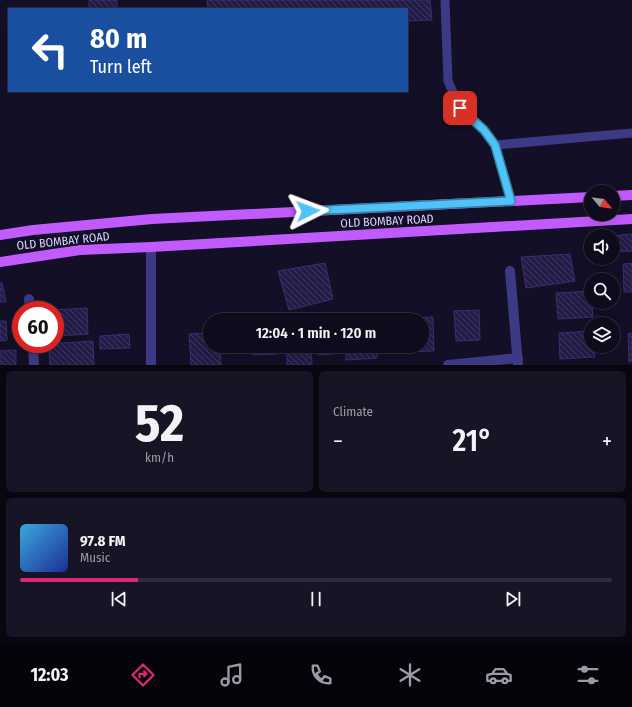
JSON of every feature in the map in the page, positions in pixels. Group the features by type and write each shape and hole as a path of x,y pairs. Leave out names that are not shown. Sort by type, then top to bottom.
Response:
{"main road":[{"path":"620,196 632,195"},
{"name":"OLD BOMBAY ROAD","path":"0,235 33,230 152,219 584,197"},
{"name":"OLD BOMBAY ROAD","path":"0,262 80,250 632,219"}],"street":[{"path":"151,247 151,365"},
{"path":"448,365 518,361 510,272"},
{"path":"33,353 34,365"}],"lane":[{"path":"445,0 448,82 460,108 484,130 495,145 511,201"},
{"path":"495,145 632,133"}],"building":[{"path":"89,0 117,0 117,8 89,8"},
{"path":"207,0 430,0 432,20 408,21 408,8 208,8"},
{"path":"632,234 632,251 620,252 620,235"},
{"path":"570,254 575,281 526,288 521,257"},
{"path":"325,263 333,299 289,310 278,271"},
{"path":"632,263 632,292 624,292 623,264"},
{"path":"0,283 2,283 6,302 0,302"},
{"path":"584,291 584,309 592,309 593,317 558,319 556,293"},
{"path":"87,308 88,334 64,335 64,309"},
{"path":"479,310 480,340 456,341 454,311"},
{"path":"429,317 433,317 434,351 429,351"},
{"path":"0,321 6,321 7,340 0,341"},
{"path":"584,331 584,353 595,353 595,357 560,359 559,333"},
{"path":"203,333 203,353 220,353 221,365 191,365 189,334"},
{"path":"632,333 632,361 629,362 628,334"},
{"path":"129,334 130,348 100,349 100,336"},
{"path":"93,341 94,365 50,365 49,353 64,353 64,343"},
{"path":"12,350 12,353 16,353 16,365 0,365 0,351"},
{"path":"253,353 277,354 253,355"},
{"path":"287,353 311,353 312,365 287,365"},
{"path":"319,353 341,353 319,355"},
{"path":"346,353 377,353 377,358 346,360"}],"route":[{"path":"308,211 511,201 495,145 484,130 460,108"}]}
